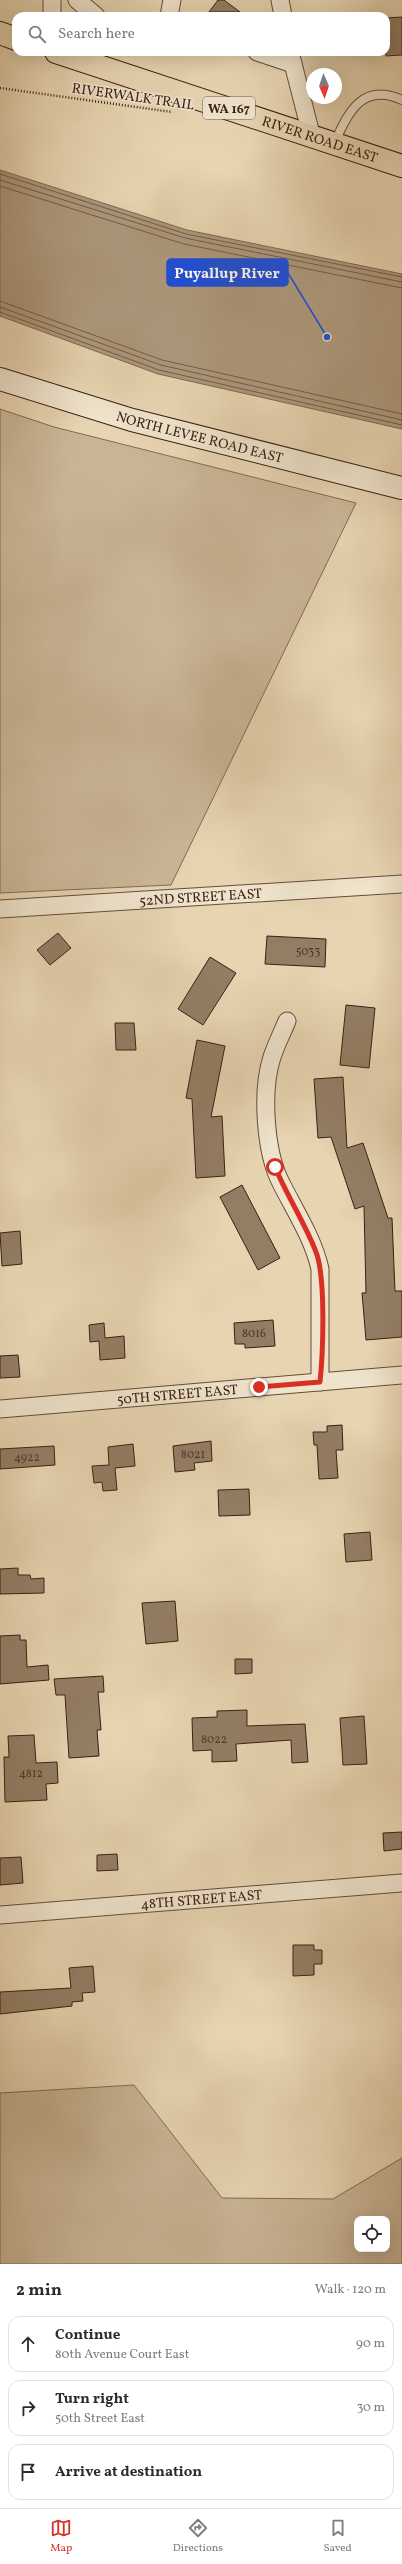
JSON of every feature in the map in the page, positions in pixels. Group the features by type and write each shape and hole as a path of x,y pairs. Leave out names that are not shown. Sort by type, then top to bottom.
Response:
{"main road":[{"path":"0,33 12,37"},
{"name":"RIVER ROAD EAST","path":"68,56 311,134 402,166"}],"street":[{"path":"52,0 52,12"},
{"path":"77,0 91,12"},
{"path":"170,12 172,0"},
{"path":"280,0 282,12"},
{"path":"280,56 291,58 311,134"},
{"name":"NORTH LEVEE ROAD EAST","path":"0,379 132,420 402,488"},
{"name":"52ND STREET EAST","path":"0,909 402,884"},
{"path":"287,1020 271,1058 267,1086 268,1132 275,1167 316,1252 320,1269 320,1382"},
{"name":"50TH STREET EAST","path":"0,1409 402,1375"},
{"name":"48TH STREET EAST","path":"0,1915 402,1883"}],"lane":[{"path":"335,142 347,115 357,103 368,97 386,95 402,100"}],"path":[{"name":"RIVERWALK TRAIL","path":"0,88 178,113"}],"shaded area":[{"path":"0,409 54,427 356,503 171,885 0,893"},
{"path":"134,2085 222,2198 333,2199 402,2158 402,2264 0,2264 0,2093"}],"water":[{"path":"0,170 187,230 402,274 402,429 158,374 0,316"}],"building":[{"path":"218,0 224,0 240,12 209,12"},
{"path":"402,17 402,55 390,56 390,18"},
{"path":"58,933 71,948 50,965 37,950"},
{"path":"267,936 326,939 325,967 265,964"},
{"path":"210,957 236,973 203,1025 178,1009"},
{"path":"346,1005 375,1008 369,1068 340,1065"},
{"path":"115,1023 134,1023 136,1050 116,1050"},
{"path":"197,1040 225,1046 211,1117 222,1116 225,1176 196,1178 192,1099 186,1098"},
{"path":"343,1077 347,1148 363,1143 388,1218 392,1218 395,1291 402,1291 402,1337 366,1340 362,1293 366,1293 364,1206 355,1209 331,1137 318,1138 314,1079"},
{"path":"242,1185 280,1258 258,1270 220,1197"},
{"path":"20,1231 22,1264 2,1266 0,1233"},
{"path":"273,1320 275,1346 245,1348 245,1344 235,1344 234,1323"},
{"path":"104,1323 105,1338 124,1336 125,1358 100,1360 99,1341 90,1342 89,1325"},
{"path":"18,1355 20,1377 0,1378 0,1356"},
{"path":"342,1425 343,1450 336,1450 338,1478 319,1479 317,1445 314,1445 313,1432 327,1432 327,1426"},
{"path":"211,1441 212,1461 194,1463 195,1470 175,1472 173,1446"},
{"path":"133,1444 135,1466 115,1468 117,1490 103,1491 102,1482 94,1483 92,1466 109,1465 108,1447"},
{"path":"54,1446 55,1465 0,1469 0,1449"},
{"path":"249,1489 250,1515 219,1516 218,1490"},
{"path":"370,1532 372,1560 346,1562 344,1534"},
{"path":"18,1568 18,1575 30,1575 31,1579 44,1578 44,1593 0,1594 0,1569"},
{"path":"175,1601 178,1641 146,1644 142,1603"},
{"path":"20,1635 20,1640 26,1640 27,1667 48,1665 49,1680 0,1684 0,1636"},
{"path":"235,1659 252,1659 252,1673 235,1674"},
{"path":"103,1676 104,1692 98,1692 101,1730 97,1730 99,1756 69,1758 65,1695 56,1695 54,1679"},
{"path":"247,1710 247,1726 305,1724 308,1762 292,1763 291,1740 236,1744 237,1761 212,1762 212,1750 193,1751 192,1718 217,1717 217,1711"},
{"path":"364,1716 367,1764 343,1765 340,1718"},
{"path":"34,1735 36,1763 57,1762 58,1783 46,1784 47,1800 5,1802 4,1757 9,1757 8,1736"},
{"path":"402,1832 402,1849 384,1851 383,1833"},
{"path":"117,1854 118,1870 97,1871 97,1855"},
{"path":"21,1857 23,1883 0,1885 0,1858"},
{"path":"293,1945 314,1945 314,1950 322,1950 322,1964 314,1964 314,1975 293,1976"},
{"path":"93,1966 95,1992 82,1993 83,2001 72,2002 72,2006 0,2014 0,1992 71,1988 69,1968"}],"place":[{"name":"Puyallup River","path":"327,337"}],"route":[{"path":"259,1387 320,1382 322,1360 320,1269 316,1252 281,1183 275,1167"}]}
